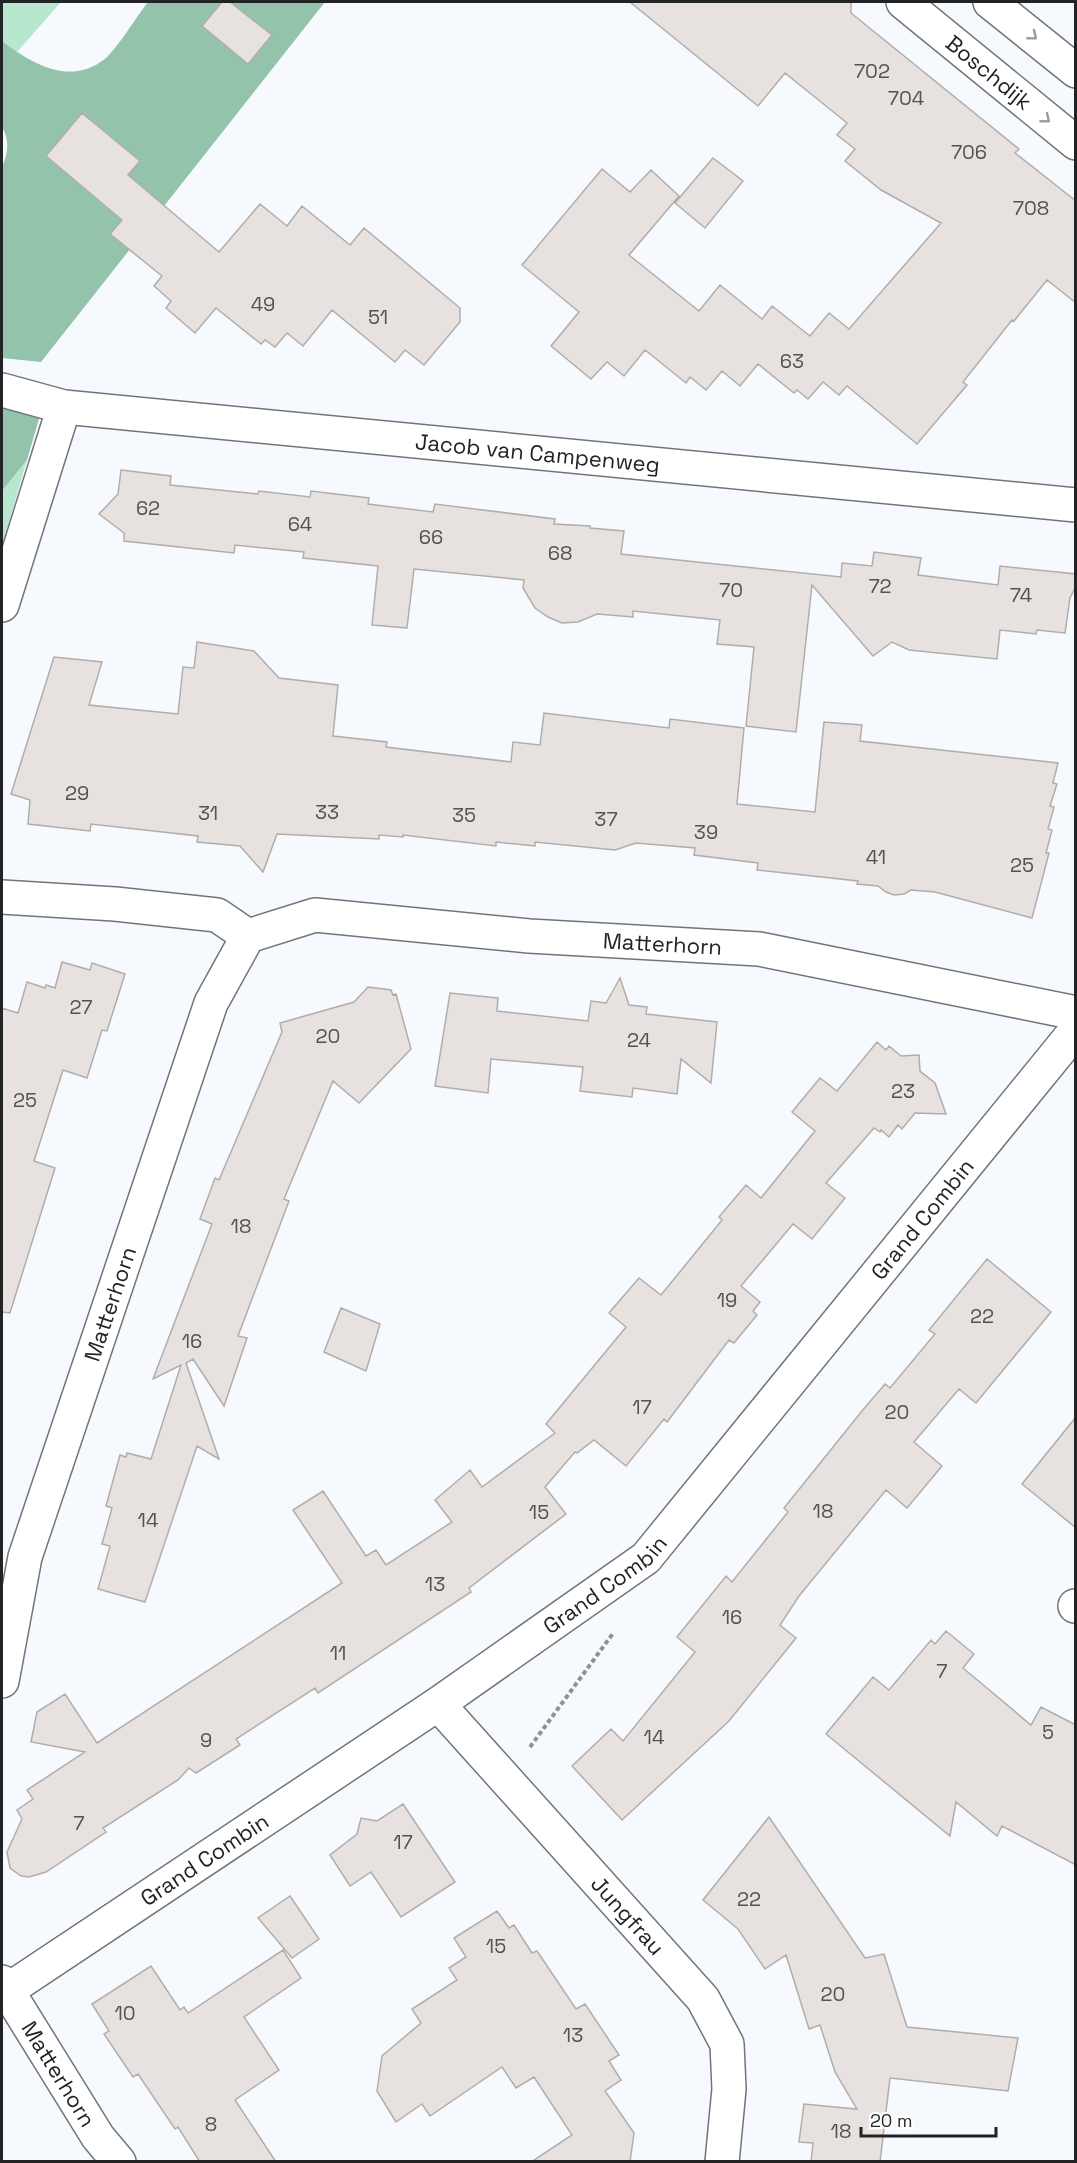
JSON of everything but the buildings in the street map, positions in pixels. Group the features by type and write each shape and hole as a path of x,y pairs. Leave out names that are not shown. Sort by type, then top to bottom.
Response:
{"street":[{"name":"Boschdijk","path":"903,2 1076,143"},
{"path":"990,2 1076,71"},
{"name":"Jacob van Campenweg","path":"2,390 64,407 1076,505"},
{"path":"2,605 64,407"},
{"path":"2,897 116,904 217,915 248,936"},
{"name":"Matterhorn","path":"2,1681 26,1557 33,1534 211,1003 248,936 315,915 529,936 759,949 1076,1013"},
{"name":"Grand Combin","path":"3,1989 438,1704 646,1558 1076,1030"},
{"name":"Jungfrau","path":"438,1704 703,1999 727,2044 729,2089 722,2162"},
{"name":"Matterhorn","path":"3,1989 98,2137 119,2162"}],"path":[{"path":"506,1780 620,1624"}],"green space":[{"path":"2,2 61,2 17,52 2,41"},
{"path":"148,2 325,2 41,362 2,358 2,167 7,147 2,127 2,41 39,64 52,69 79,71 93,67 111,53"},
{"path":"2,408 41,412 27,460 2,491"},
{"path":"27,460 2,546 2,491"}]}
